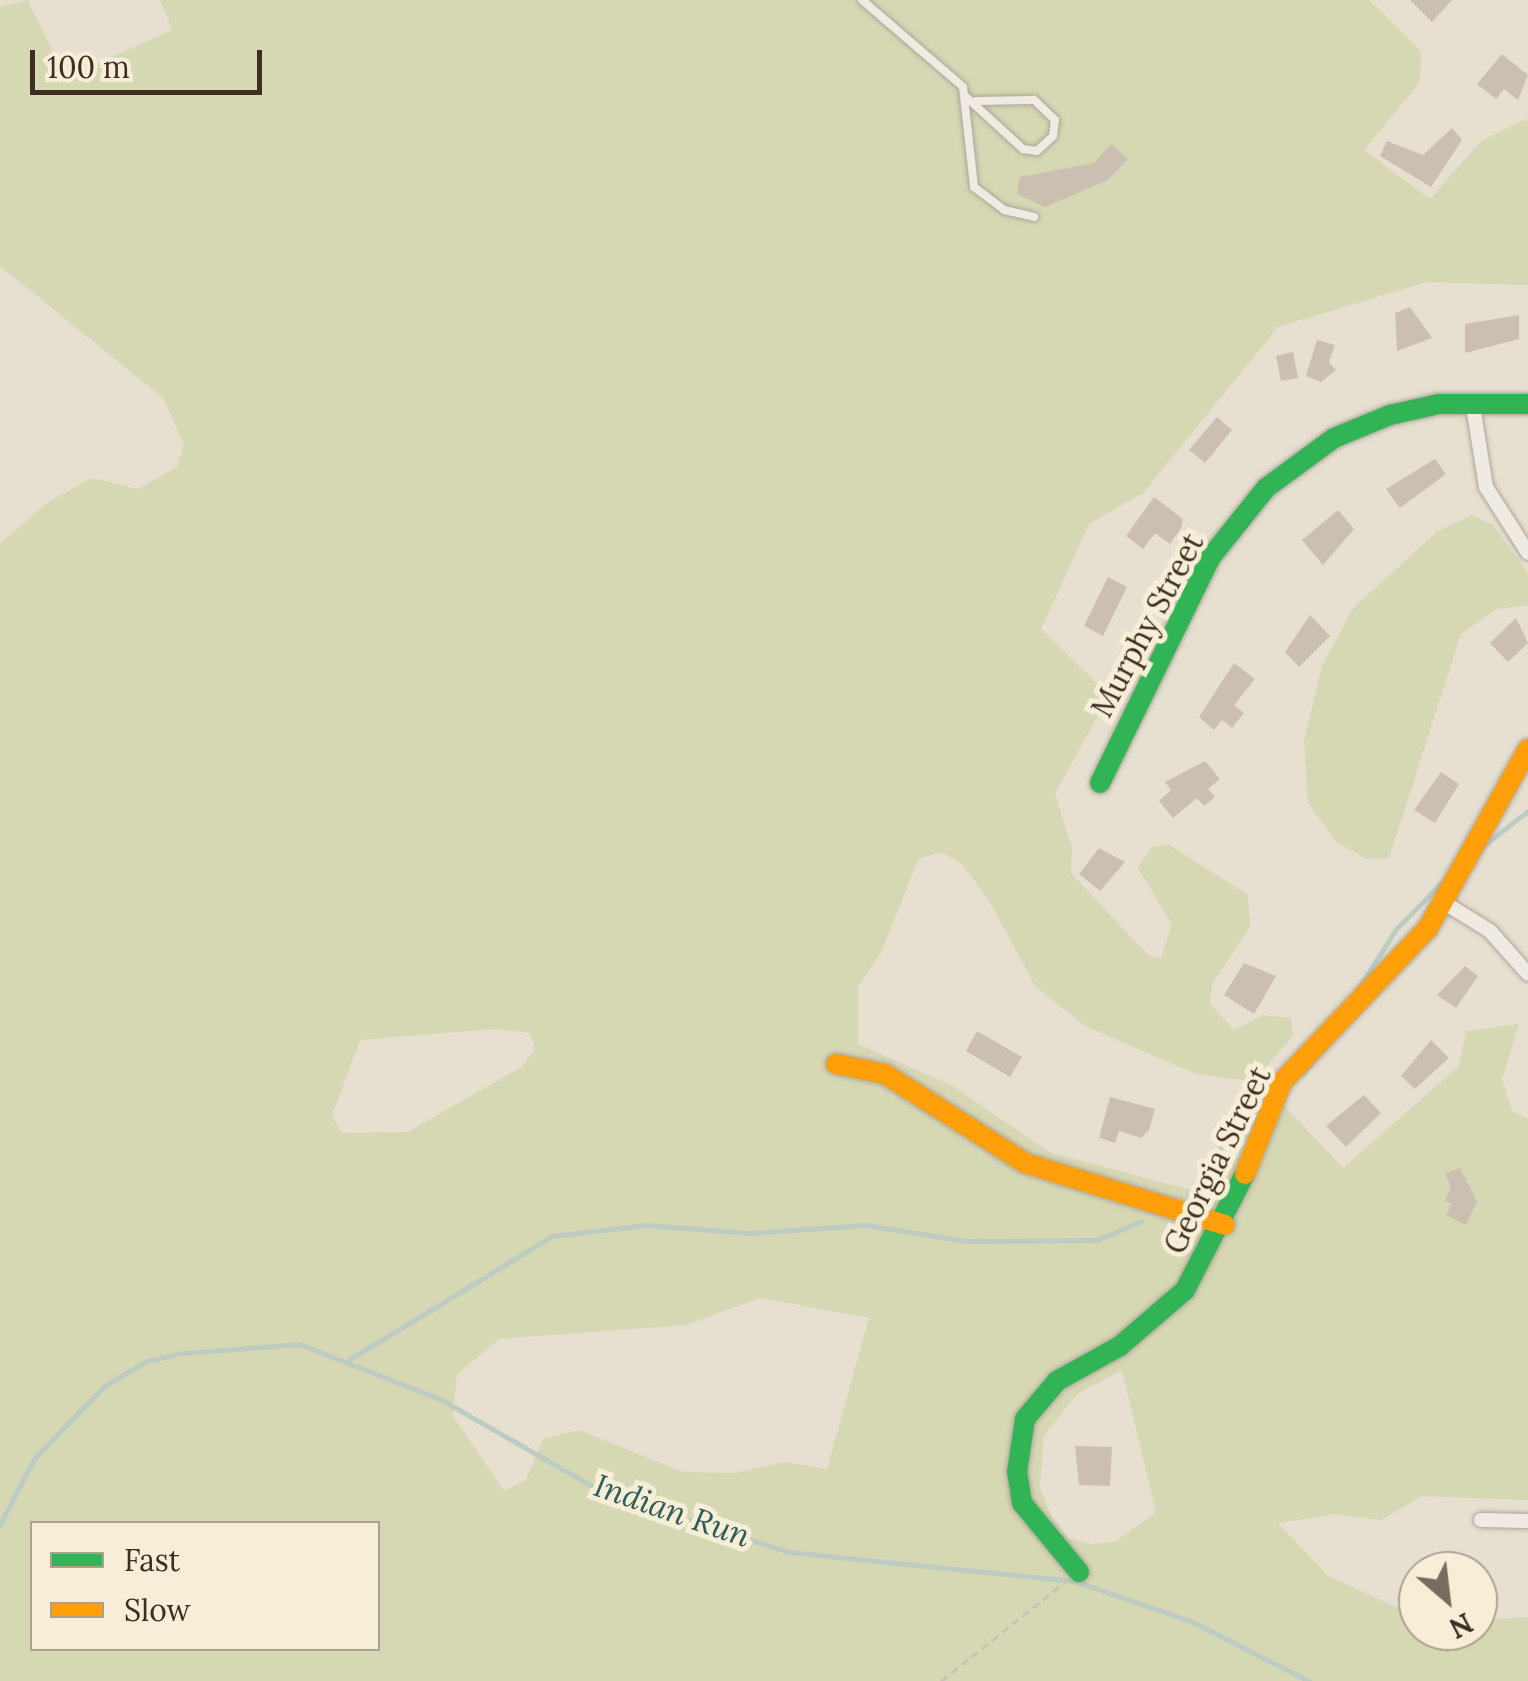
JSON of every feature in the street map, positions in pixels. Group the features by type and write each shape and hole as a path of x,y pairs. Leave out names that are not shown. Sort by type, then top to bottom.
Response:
{"street":[{"name":"Murphy Street","path":"1100,783 1210,558 1266,488 1334,438 1390,415 1528,404"},
{"path":"1474,406 1486,487 1528,553"},
{"name":"Georgia Street","path":"1079,1572 1022,1503 1017,1472 1025,1419 1057,1381 1153,1322 1185,1290 1225,1225 1282,1082 1388,978 1443,902 1528,749"},
{"path":"1443,902 1490,931 1528,974"},
{"path":"836,1064 884,1074 919,1092 1025,1163 1225,1225"},
{"path":"1480,1520 1528,1521"}],"lane":[{"path":"862,0 936,58 965,96 976,101 1024,149 1037,151 1053,136 1055,120 1034,100 976,101"},
{"path":"965,96 974,187 1004,210 1034,217"}],"path":[{"path":"941,1681 1079,1572"}],"green space":[{"path":"28,0 65,78 172,30 160,0 1369,0 1421,51 1420,82 1364,150 1430,199 1481,141 1528,118 1528,285 1427,282 1278,327 1143,493 1089,524 1041,629 1109,695 1055,794 1072,847 1071,873 1148,955 1161,958 1172,925 1138,868 1152,847 1168,844 1248,895 1250,926 1212,984 1210,1004 1234,1030 1263,1015 1291,1018 1293,1036 1257,1077 1343,1168 1459,1066 1466,1031 1519,1024 1502,1079 1512,1111 1528,1119 1528,1500 1422,1496 1381,1520 1335,1514 1278,1523 1328,1576 1398,1608 1398,1651 1498,1651 1498,1619 1528,1617 1528,1681 0,1681 0,544 48,502 92,478 138,489 177,467 184,445 163,398 0,266 0,7","holes":["941,852 962,864 990,902 1035,986 1085,1026 1196,1074 1250,1081 1260,1095 1219,1191 1209,1195 1049,1152 953,1086 858,1044 858,986 881,953 918,859","495,1029 530,1033 535,1049 523,1066 408,1132 342,1133 332,1116 360,1040","760,1298 869,1318 827,1469 784,1462 735,1473 683,1472 579,1430 543,1439 526,1480 504,1491 453,1416 457,1374 499,1339 686,1325","1122,1370 1156,1512 1115,1542 1091,1544 1068,1538 1051,1515 1040,1488 1044,1436 1076,1395"]},
{"path":"1472,515 1493,525 1528,573 1528,605 1497,609 1461,634 1389,858 1367,859 1336,842 1308,803 1304,741 1322,666 1353,608 1438,531"}],"building":[{"path":"1410,0 1452,0 1432,22"},
{"path":"1502,54 1528,75 1518,100 1504,89 1496,99 1477,84"},
{"path":"1452,128 1462,140 1431,187 1380,156 1387,141 1423,155"},
{"path":"1111,144 1128,159 1108,180 1045,207 1017,194 1020,177 1094,163"},
{"path":"1410,307 1432,338 1397,351 1395,313"},
{"path":"1519,315 1519,339 1465,353 1465,324"},
{"path":"1317,340 1335,345 1329,362 1336,370 1321,382 1306,376"},
{"path":"1293,352 1298,378 1281,381 1276,356"},
{"path":"1217,417 1232,430 1205,463 1189,450"},
{"path":"1435,459 1446,474 1400,508 1386,489"},
{"path":"1154,497 1183,519 1170,544 1155,533 1143,549 1126,536"},
{"path":"1338,510 1354,529 1323,565 1302,540"},
{"path":"1108,577 1127,587 1103,636 1084,626"},
{"path":"1310,615 1330,636 1299,667 1285,652"},
{"path":"1516,618 1528,643 1508,662 1490,643"},
{"path":"1234,663 1255,679 1234,705 1244,713 1232,728 1222,720 1214,730 1199,717"},
{"path":"1205,761 1220,779 1208,789 1215,797 1204,806 1197,798 1173,818 1159,801 1171,790 1165,782"},
{"path":"1441,772 1459,784 1435,823 1414,810"},
{"path":"1099,848 1125,862 1100,891 1079,874"},
{"path":"1244,963 1276,976 1254,1014 1224,995"},
{"path":"1465,966 1478,976 1456,1008 1437,995"},
{"path":"977,1031 1022,1057 1010,1077 966,1051"},
{"path":"1431,1040 1449,1058 1415,1089 1401,1076"},
{"path":"1364,1095 1381,1113 1346,1147 1326,1126"},
{"path":"1110,1097 1155,1109 1149,1130 1141,1138 1119,1131 1115,1143 1099,1138"},
{"path":"1460,1168 1477,1201 1466,1225 1446,1215 1452,1204 1445,1201 1451,1187 1445,1174"},
{"path":"1075,1446 1112,1447 1110,1486 1079,1485"}],"waterway":[{"path":"1483,846 1528,811"},
{"path":"1356,992 1396,929 1448,876"},
{"path":"1302,1074 1317,1057"},
{"path":"1188,1194 1213,1171 1234,1111 1273,1086"},
{"path":"350,1359 552,1236 646,1225 749,1233 865,1225 968,1241 1097,1240 1141,1221"},
{"name":"Indian Run","path":"0,1524 34,1459 104,1386 147,1361 183,1353 299,1344 440,1399 606,1494 789,1552 1075,1581 1193,1622 1309,1681"}],"traffic: fast":[{"path":"1100,783 1210,558 1266,488 1334,438 1390,415 1439,404 1528,404"},
{"path":"1079,1572 1022,1503 1017,1472 1025,1419 1057,1381 1120,1346 1185,1290 1245,1174"}],"traffic: slow":[{"path":"1245,1174 1282,1082 1428,928 1528,749"},
{"path":"836,1064 885,1074 1025,1163 1225,1225"}]}
